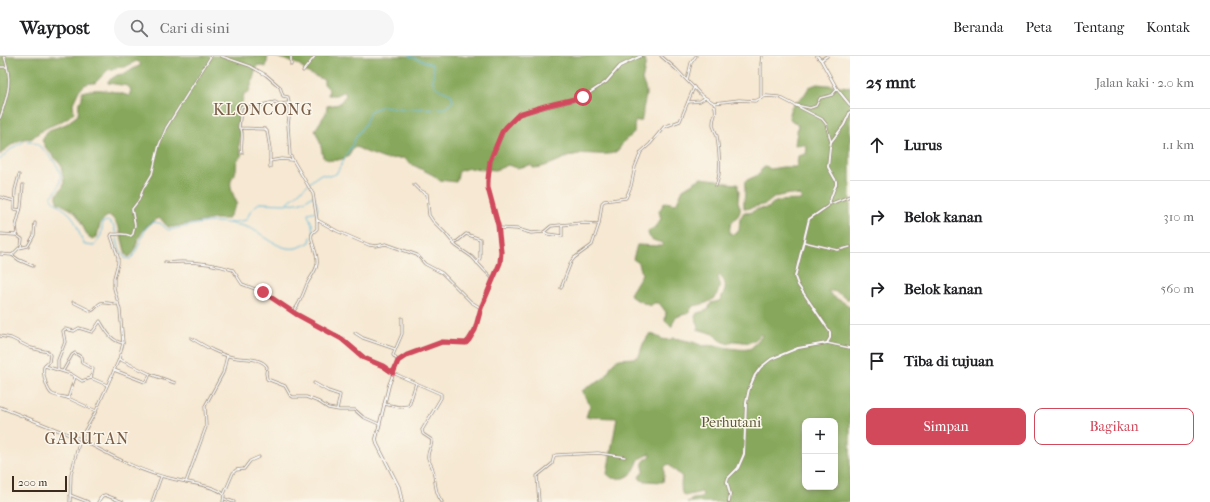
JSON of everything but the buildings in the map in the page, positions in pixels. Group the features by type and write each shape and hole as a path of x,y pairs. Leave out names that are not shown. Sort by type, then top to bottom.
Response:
{"street":[{"path":"0,118 8,94 9,78 4,56"},
{"path":"70,502 71,474 80,439 96,411 108,385 119,359 123,343 121,316 114,292 113,282 118,257 111,236 112,234 116,235 126,233 131,236 134,234 135,225 132,209 139,200 143,189 152,174 159,145 165,130 211,56"},
{"path":"221,56 250,66 267,75 280,87 283,96 288,97 290,153 292,160 306,181 314,199 317,220 317,229 312,235 312,242 317,257 316,267 293,312"},
{"path":"291,56 291,66"},
{"path":"303,71 307,64 315,56"},
{"path":"402,502 399,487 376,441 384,404 398,361 407,355 442,342 466,343 475,330 481,308 498,268 500,258 498,225 488,188 488,180 490,161 504,129 519,114 586,95 606,82 620,66 641,56"},
{"path":"661,56 705,98 714,103 738,100 754,101 766,96 779,97 818,115 824,120 831,142 828,167 837,184 832,193 830,204"},
{"path":"687,81 691,63 696,56"},
{"path":"761,98 762,56"},
{"path":"817,56 850,105"},
{"path":"821,60 827,56"},
{"path":"0,67 7,67"},
{"path":"561,288 571,262 574,258 592,246 600,224 602,202 626,198 641,152 650,144 664,127 679,122 694,87"},
{"path":"795,105 806,107 816,106 820,98 832,95 838,89"},
{"path":"688,102 700,101 705,98"},
{"path":"242,153 241,147 243,137 239,127 241,108 243,106 253,106 275,102 279,104 289,103"},
{"path":"714,103 717,112 713,124 717,137 719,166 716,186"},
{"path":"831,142 841,130 850,112"},
{"path":"241,129 267,130 270,146 270,167"},
{"path":"270,161 281,159 292,160"},
{"path":"19,175 14,208 20,210"},
{"path":"16,235 23,185"},
{"path":"414,185 427,194 429,215 431,220 454,244 494,278"},
{"path":"827,343 830,338 830,332 796,280 809,219 830,204 850,196"},
{"path":"0,197 14,201"},
{"path":"317,220 336,231 369,245 376,246 386,244 417,255 425,264 442,273 471,302 481,308"},
{"path":"544,232 550,226 581,222 600,224"},
{"path":"12,255 21,247 28,246 34,235 35,223"},
{"path":"498,225 531,233 544,232 562,236 562,225"},
{"path":"0,234 16,235 22,239 21,247"},
{"path":"454,244 466,234 480,239 480,258 477,263"},
{"path":"804,242 838,250 850,247"},
{"path":"0,254 12,255 26,264 33,266"},
{"path":"165,262 201,263 233,270 242,284 263,292 293,312 342,339 364,358 441,395 441,398 422,430 432,442 428,459 433,470 437,494 442,502"},
{"path":"73,302 91,311 95,310 102,303 118,304"},
{"path":"398,361 393,356 402,334 402,318"},
{"path":"58,370 58,360 65,342 64,330 74,331 79,328 92,332 100,321 114,340 123,343"},
{"path":"355,333 363,338 395,349"},
{"path":"0,336 11,338 31,348 48,352 50,355 49,362 45,366 44,372 50,392 56,396 68,398 96,411"},
{"path":"192,338 210,349 227,355 252,359 264,363 267,366 266,373 268,378 285,386 293,398 306,397 321,403 328,408 355,410 363,417 379,424"},
{"path":"729,502 730,494 727,482 738,468 744,454 747,395 755,375 767,362 775,357 798,348 827,343 850,348"},
{"path":"63,371 72,354 75,353 81,357 82,363 94,369 91,378"},
{"path":"186,482 206,427 205,406 222,373 227,355"},
{"path":"119,359 150,374 175,383"},
{"path":"45,366 71,374 82,381 91,378 108,385"},
{"path":"114,370 145,382 150,374"},
{"path":"68,398 75,377"},
{"path":"314,383 340,396 336,409"},
{"path":"384,404 400,407 409,406 416,383"},
{"path":"0,407 80,439 121,460 161,477 212,489 224,494"},
{"path":"539,502 537,476 552,464 554,456 598,453 625,457"},
{"path":"223,502 225,499 224,494 233,473 236,470 244,468 250,461 259,456"},
{"path":"152,502 161,477"},
{"path":"70,495 88,502"},
{"path":"98,502 104,495 123,502"},
{"path":"225,499 234,502"}],"green space":[{"path":"0,56 268,56 266,67 257,65 250,89 248,93 244,94 237,126 241,132 239,146 242,156 237,161 236,170 231,181 232,191 237,203 228,219 215,219 168,227 160,218 152,222 143,231 134,252 129,257 126,255 119,228 112,217 108,216 103,220 97,237 91,239 86,233 77,215 70,209 57,202 57,194 63,187 64,183 61,165 46,148 42,140 49,130 66,124 78,115 79,102 82,99 82,92 106,90 129,96 131,90 128,86 108,83 108,81 117,75 123,74 141,65 136,61 125,67 108,70 95,83 86,84 79,90 73,103 74,112 69,117 46,128 31,139 23,139 14,143 0,155"},
{"path":"274,56 640,56 646,62 642,81 646,95 641,121 636,121 633,134 625,140 615,152 610,154 573,155 545,166 533,168 531,165 516,168 508,165 496,170 469,168 459,171 456,182 439,180 433,175 411,164 404,158 385,159 356,147 352,149 348,157 329,160 323,157 320,142 315,130 326,113 327,106 339,104 346,95 344,91 336,95 328,95 329,89 324,84 324,80 306,72 300,65"},
{"name":"Perhutani","path":"817,84 850,87 850,297 848,300 836,292 828,291 830,294 850,307 850,502 687,502 693,499 701,498 703,494 702,492 684,496 681,490 682,477 668,464 664,468 663,482 641,480 639,477 644,470 643,463 651,456 650,453 639,459 633,472 627,477 612,478 607,474 617,418 586,417 590,405 582,391 604,378 612,364 617,360 639,356 643,344 650,333 662,339 668,340 674,338 703,346 708,345 742,349 751,348 762,336 761,334 751,342 732,341 729,344 719,340 714,334 697,329 699,326 695,317 697,313 708,310 711,303 719,301 725,291 723,278 720,275 718,277 719,289 716,296 704,304 693,306 686,314 676,318 672,327 665,321 666,312 659,303 654,303 650,306 633,298 630,294 642,274 639,263 633,259 637,245 662,246 663,243 655,241 648,234 648,231 654,228 661,219 659,211 665,202 676,204 683,189 701,178 738,184 738,202 740,210 737,217 730,225 730,234 734,234 739,231 740,219 744,212 749,213 758,209 769,208 778,201 801,200 801,196 790,194 775,197 766,204 746,209 744,208 745,181 760,174 761,170 766,166 770,169 796,167 798,156 806,154 807,149 804,144 795,145 798,125 790,119 789,114 791,107 805,94 809,87"}],"waterway":[{"path":"229,223 246,220 252,209 259,203 286,204 321,174 329,176 336,174 365,124 370,111 383,106 404,109 447,108 453,101 451,94 440,90 435,86 432,64 409,56"},
{"path":"0,159 20,143 28,141 41,147 60,171 59,187 51,198 55,203 70,214 85,245 94,246 101,235 103,222 108,221 114,226 119,248 125,258 130,259 135,254 146,228 153,222 160,223 168,230 213,222 234,224 252,229 278,245 290,248 298,248 310,242 311,237"},
{"path":"287,203 299,203 310,197 314,197 318,208 317,211 308,213 313,232"}],"district":[{"name":"KLONCONG","path":"263,109"},
{"name":"GARUTAN","path":"87,438"}],"route":[{"path":"263,292 296,314 342,339 364,358 383,366 393,373 398,361 407,355 442,342 466,343 475,330 481,308 500,263 500,239 494,207 488,188 488,174 490,161 502,132 519,114 583,97"}]}
